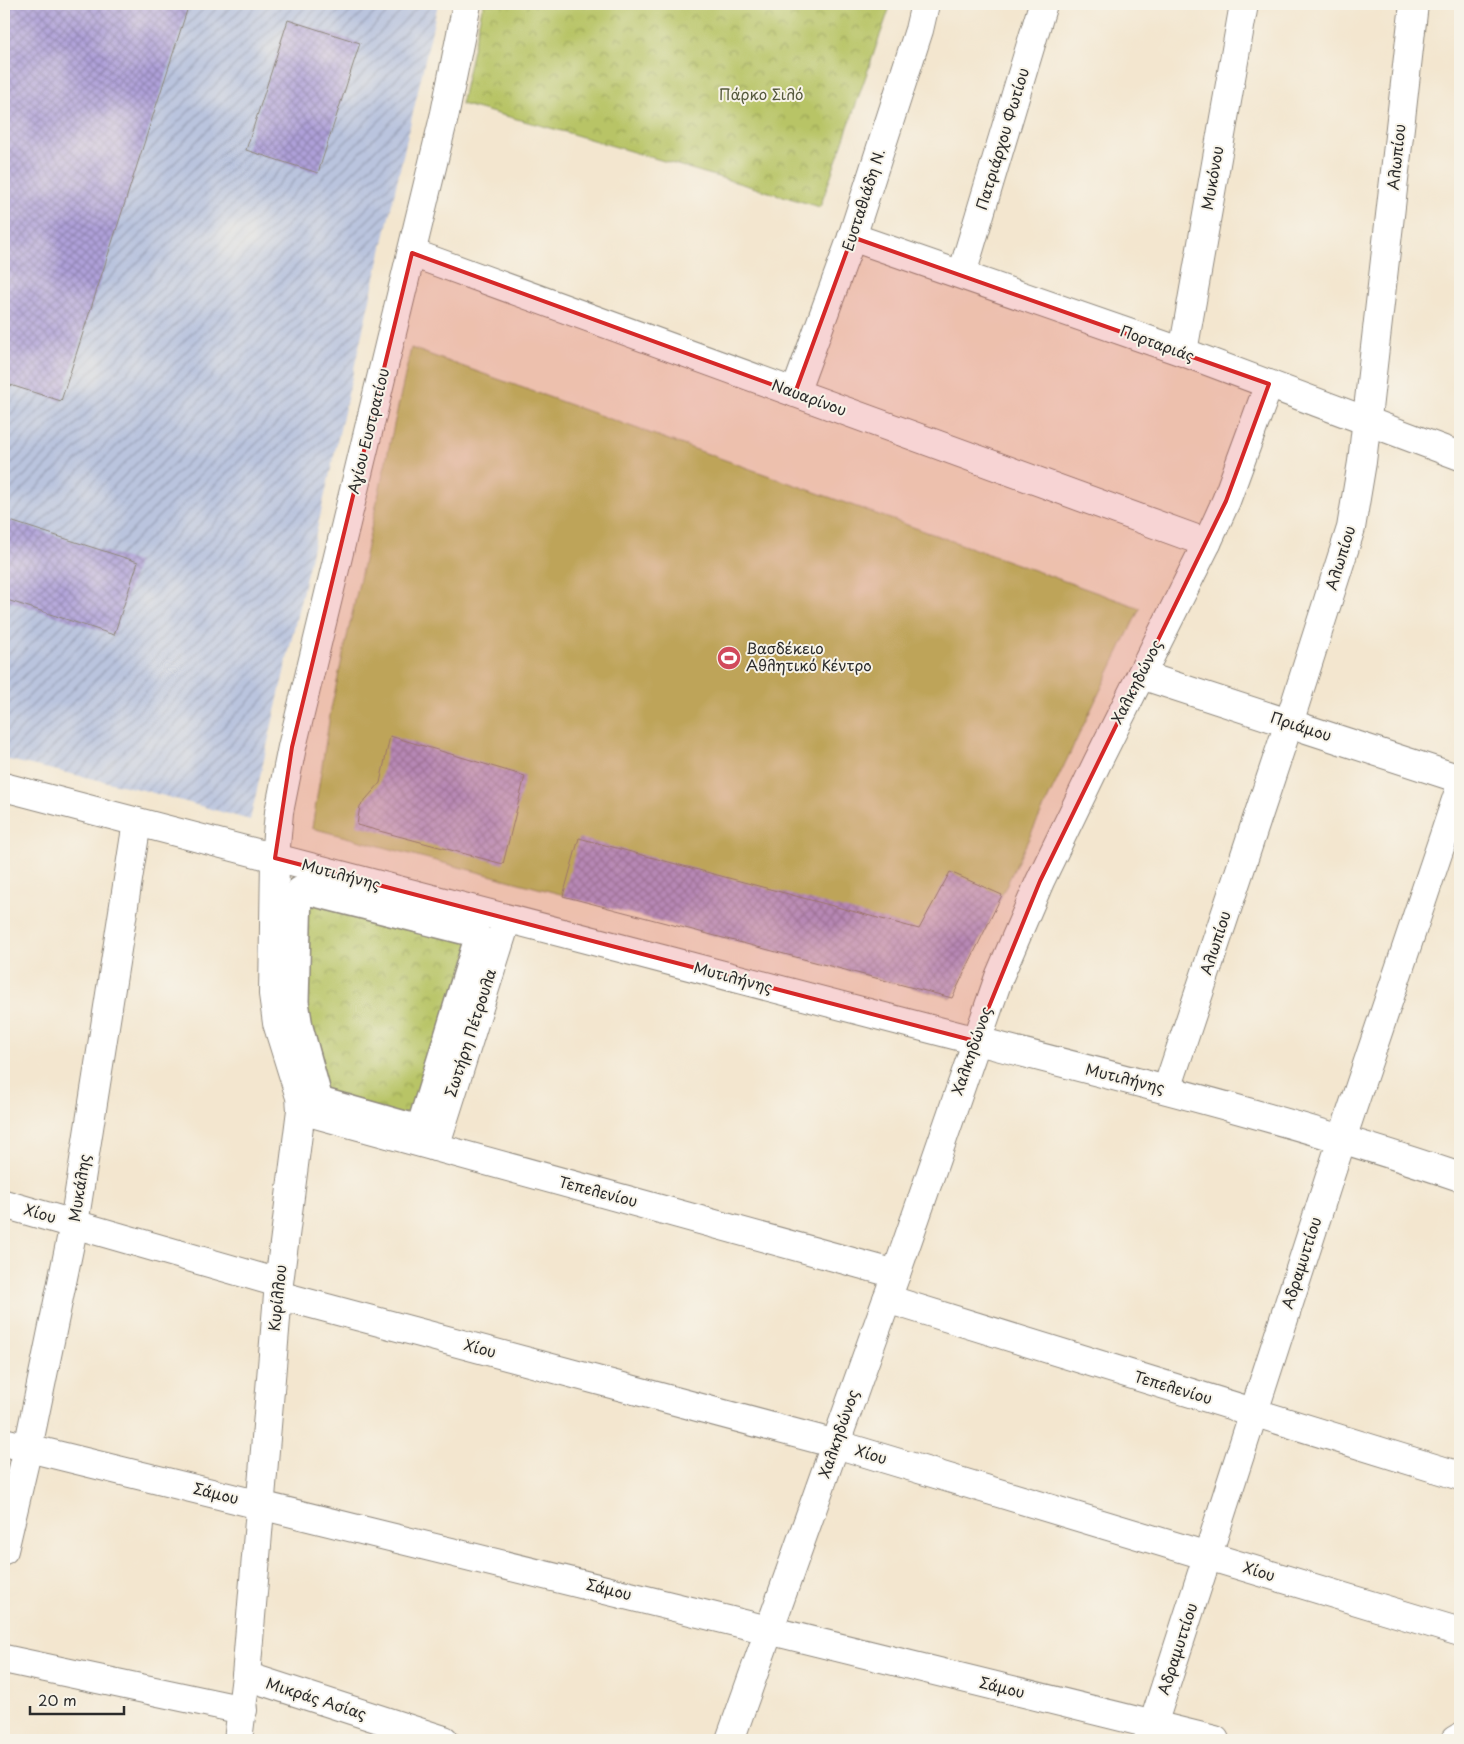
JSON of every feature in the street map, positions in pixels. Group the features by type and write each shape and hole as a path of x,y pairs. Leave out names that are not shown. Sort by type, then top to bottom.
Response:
{"street":[{"name":"Αγίου Ευστρατίου","path":"275,858 279,812 292,747 445,113 467,4"},
{"name":"Ευσταθιάδη Ν.","path":"795,393 852,237 919,30 925,4"},
{"name":"Πατριάρχου Φωτίου","path":"962,274 1043,4"},
{"name":"Μυκόνου","path":"1183,352 1244,4"},
{"name":"Αλωπίου","path":"1167,1089 1289,723 1351,528 1358,496 1414,4"},
{"name":"Πορταριάς","path":"852,237 1183,352 1460,456"},
{"name":"Ναυαρίνου","path":"412,253 1207,543"},
{"name":"Χαλκηδώνος","path":"730,1740 896,1274 999,977 1040,881 1207,543 1226,501 1269,384"},
{"name":"Πριάμου","path":"1141,675 1460,779"},
{"name":"Μυτιλήνης","path":"4,787 976,1041 1167,1089 1342,1139 1460,1177"},
{"name":"Αδραμυττίου","path":"1151,1733 1342,1139 1460,788"},
{"name":"Μυκάλης","path":"4,1550 16,1445 74,1224 136,822"},
{"name":"Κυρίλλου","path":"238,1740 243,1710 278,1289 301,1110 300,1097 277,1022 273,994 275,858"},
{"path":"298,890 478,935 419,1128 320,1100 300,1027 296,1002 298,890"},
{"name":"Σωτήρη Πέτρουλα","path":"435,1147 507,918"},
{"name":"Τεπελενίου","path":"301,1110 896,1274"},
{"name":"Χίου","path":"4,1204 74,1224 278,1289 836,1444 1460,1632"},
{"name":"Τεπελενίου","path":"887,1299 1460,1476"},
{"name":"Σάμου","path":"16,1445 770,1629 1151,1733 1215,1740"},
{"path":"4,1659 243,1710"},
{"name":"Μικράς Ασίας","path":"246,1676 444,1740"},
{"path":"1455,1740 1460,1737"}],"highlighted area":[{"path":"852,237 1269,384 1226,501 1040,881 975,1041 275,858 292,747 412,253 795,393"}],"shaded area":[{"path":"4,4 438,4 250,820 143,790 4,759"}],"green space":[{"name":"Πάρκο Σιλό","path":"483,4 891,4 820,207 569,133 461,104"},
{"name":"Βασδέκειο Αθλητικό Κέντρο","path":"411,348 1140,608 952,998 312,828 331,709"},
{"path":"303,897 472,939 417,1121 323,1095 305,1030"}],"building":[{"path":"4,4 189,4 61,401 4,383"},
{"path":"288,20 360,43 318,173 246,150"},
{"path":"4,519 138,562 114,635 4,599"},
{"path":"390,736 525,776 503,864 357,825 360,806 380,783"},
{"path":"579,838 919,929 950,872 1002,895 952,998 563,896"}],"place":[{"name":"Βασδέκειο Αθλητικό Κέντρο","path":"729,658"}]}
